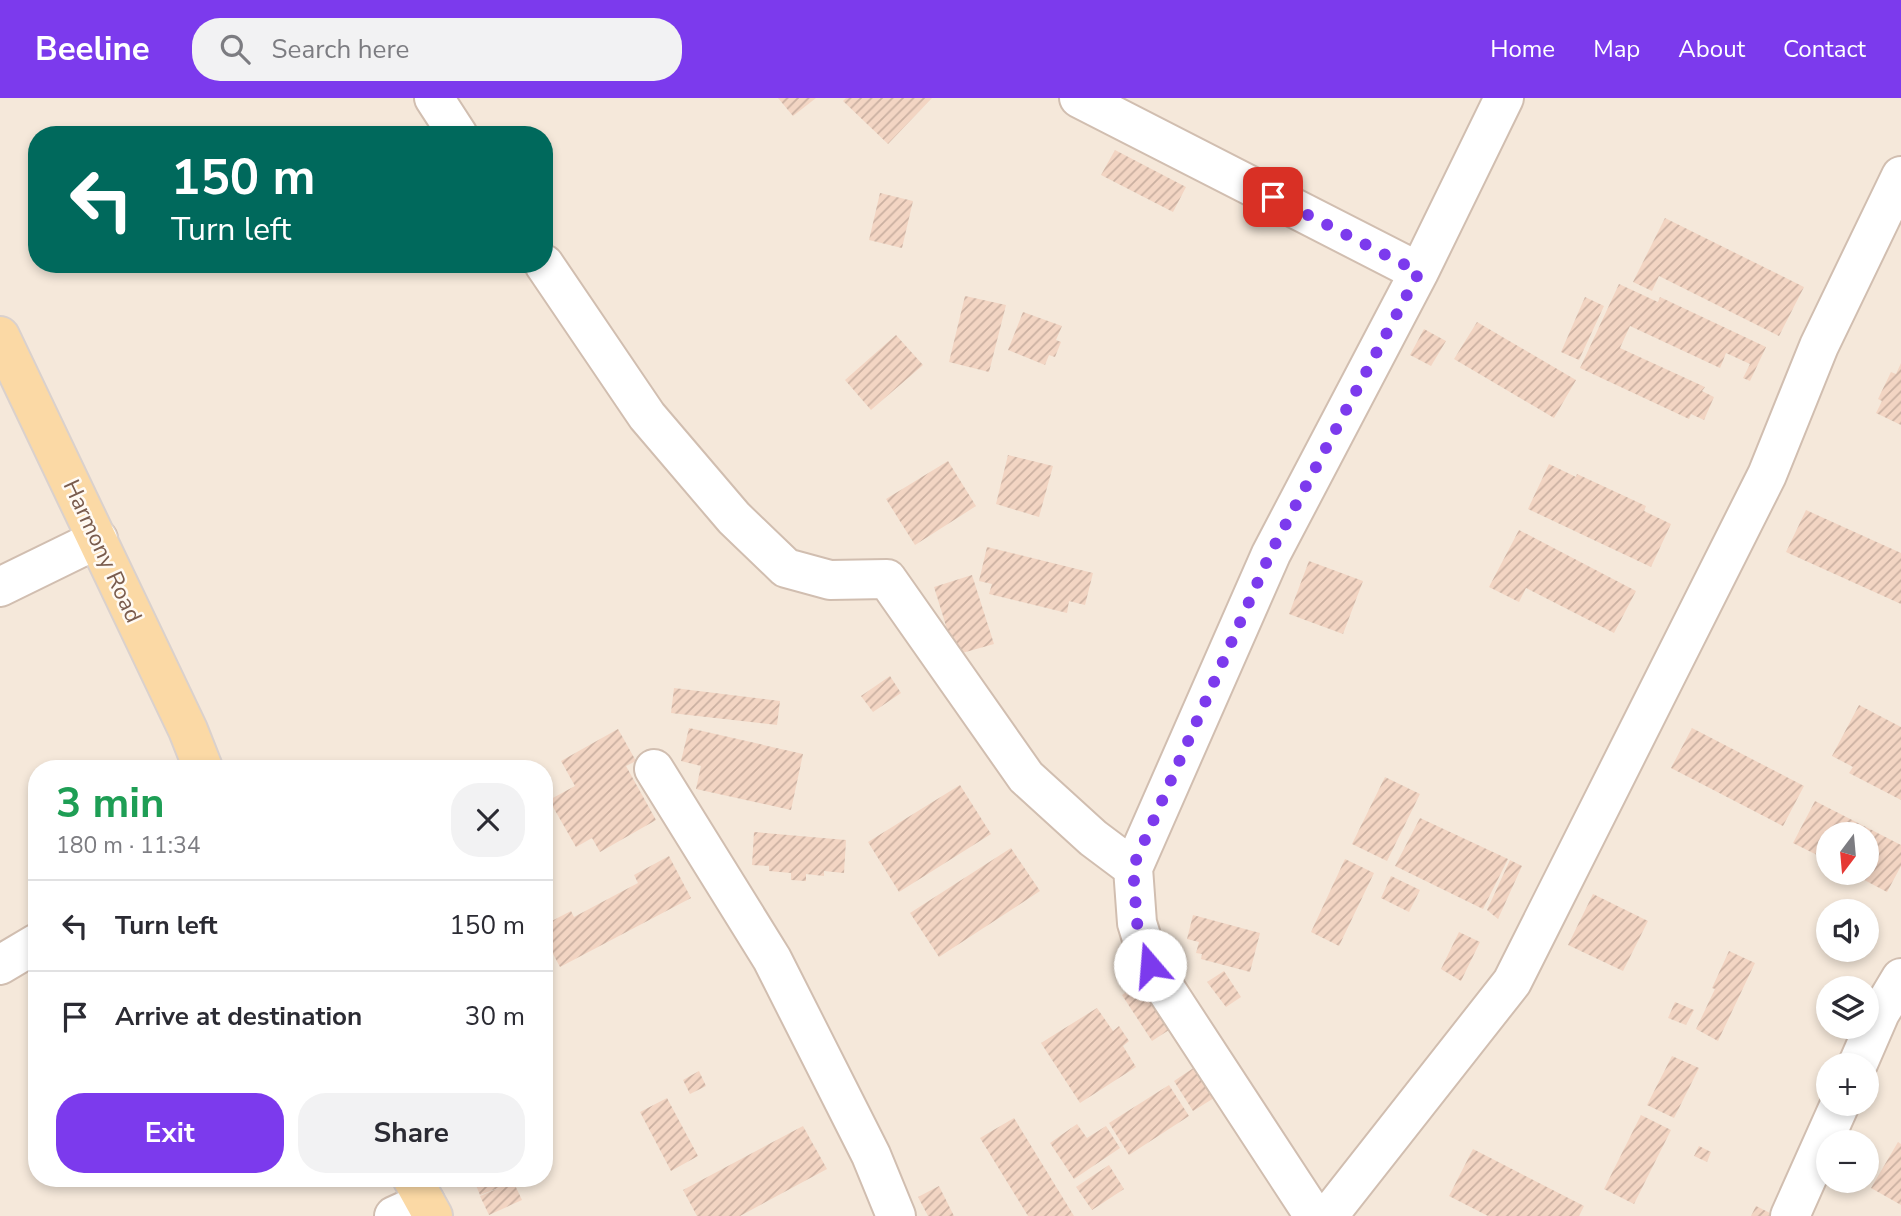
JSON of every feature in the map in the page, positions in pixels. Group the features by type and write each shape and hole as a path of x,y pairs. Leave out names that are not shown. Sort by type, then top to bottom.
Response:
{"main road":[{"name":"Harmony Road","path":"0,336 200,760"}],"street":[{"path":"434,98 452,126"},
{"path":"1079,98 1419,272"},
{"path":"1314,1216 1150,965 1137,923 1133,867 1270,554 1419,272 1504,98"},
{"path":"1328,1216 1512,982 1767,475 1819,346 1901,176"},
{"path":"550,273 647,416 734,518 786,569 830,580 887,579 1026,777 1093,838 1133,867"},
{"path":"0,587 98,539"},
{"path":"654,769 772,960 871,1155 896,1216"},
{"path":"0,965 28,948"},
{"path":"1863,1053 1880,1013 1901,978"},
{"path":"1790,1216 1835,1116"}],"shaded area":[{"path":"0,98 1901,98 1901,1216 0,1216"}],"building":[{"path":"778,98 816,98 793,116"},
{"path":"846,98 932,98 888,144 843,101"},
{"path":"1115,150 1186,187 1173,212 1101,175"},
{"path":"880,193 913,201 902,248 869,240"},
{"path":"1665,218 1804,287 1779,336 1659,276 1652,291 1633,282"},
{"path":"1619,284 1658,302 1660,297 1766,347 1750,381 1743,378 1750,364 1726,353 1720,368 1630,326 1620,348 1705,387 1702,391 1714,397 1704,420 1691,414 1689,419 1580,368"},
{"path":"965,296 1006,305 989,372 949,362"},
{"path":"1585,297 1604,306 1579,360 1561,352"},
{"path":"1023,312 1062,326 1056,340 1061,342 1055,357 1049,355 1045,365 1008,350"},
{"path":"1477,322 1576,380 1554,418 1454,359"},
{"path":"1424,329 1446,341 1431,366 1410,355"},
{"path":"896,335 923,365 871,410 845,380"},
{"path":"1901,363 1901,425 1876,413 1882,401 1878,399 1891,372 1896,374"},
{"path":"1008,455 1053,466 1039,517 996,504"},
{"path":"948,461 976,506 915,545 886,499"},
{"path":"1549,464 1646,506 1644,511 1671,524 1651,567 1528,509"},
{"path":"1806,510 1901,553 1901,604 1786,552"},
{"path":"1519,530 1636,591 1614,633 1526,588 1519,602 1489,587"},
{"path":"987,547 1093,573 1085,605 1069,601 1067,613 989,594 992,584 979,581"},
{"path":"1309,561 1363,581 1343,634 1289,614"},
{"path":"972,575 994,644 955,655 934,587"},
{"path":"890,676 901,693 873,712 861,696"},
{"path":"674,688 780,701 777,725 671,713"},
{"path":"1859,705 1901,727 1901,800 1849,773 1853,767 1832,756"},
{"path":"689,728 803,754 791,810 696,789 701,766 681,761"},
{"path":"1692,728 1804,786 1783,826 1671,768"},
{"path":"618,729 636,761 626,766 656,820 600,852 592,838 576,847 553,807 553,798 575,786 561,761"},
{"path":"1385,777 1420,794 1387,861 1352,844"},
{"path":"960,785 991,834 899,892 868,842"},
{"path":"1815,801 1856,822 1816,822 1816,854 1793,843"},
{"path":"1420,818 1508,859 1483,909 1395,866"},
{"path":"754,832 846,840 844,873 824,871 824,876 806,874 806,881 791,880 791,873 769,871 769,866 752,865"},
{"path":"1880,834 1901,845 1901,866 1887,892 1876,886 1880,886"},
{"path":"1011,848 1040,891 939,957 910,913"},
{"path":"669,856 691,898 560,967 553,954 553,920 571,911 574,917 638,883 634,875"},
{"path":"1345,859 1374,873 1339,946 1311,932"},
{"path":"1510,860 1522,866 1498,919 1487,910"},
{"path":"1391,876 1420,890 1409,912 1381,898"},
{"path":"1593,894 1648,921 1623,971 1568,945"},
{"path":"1193,915 1260,933 1250,972 1201,959 1202,954 1196,953 1199,942 1187,939"},
{"path":"1459,932 1480,942 1461,981 1441,969"},
{"path":"1729,951 1755,963 1718,1041 1696,1029"},
{"path":"1224,971 1241,997 1226,1007 1207,982"},
{"path":"1138,984 1169,1030 1152,1041 1122,995"},
{"path":"1675,1002 1694,1010 1686,1025 1668,1018"},
{"path":"1097,1008 1113,1031 1119,1026 1129,1041 1123,1046 1136,1067 1080,1103 1041,1043"},
{"path":"1672,1056 1699,1068 1674,1118 1647,1105"},
{"path":"1195,1067 1214,1098 1193,1111 1174,1081"},
{"path":"699,1071 706,1086 690,1094 683,1080"},
{"path":"1169,1085 1189,1116 1129,1155 1109,1123"},
{"path":"667,1098 698,1156 671,1171 640,1112"},
{"path":"1641,1115 1671,1130 1634,1204 1604,1189"},
{"path":"1014,1118 1074,1216 1028,1216 980,1138"},
{"path":"1077,1124 1087,1138 1106,1126 1120,1148 1074,1179 1050,1143"},
{"path":"803,1126 827,1169 740,1216 697,1216 683,1190"},
{"path":"1898,1142 1901,1144 1901,1205 1879,1193 1879,1174"},
{"path":"1699,1146 1711,1152 1707,1162 1694,1156"},
{"path":"1473,1149 1584,1206 1579,1216 1488,1216 1449,1196"},
{"path":"1109,1165 1124,1189 1092,1210 1076,1187"},
{"path":"939,1186 954,1216 928,1216 918,1197"},
{"path":"477,1187 501,1187 480,1195"},
{"path":"501,1187 516,1187 522,1200 489,1215 480,1196"},
{"path":"1756,1206 1772,1214 1771,1216 1751,1216"}],"route":[{"path":"1150,965 1137,923 1133,867 1270,554 1419,272 1273,197"}]}
